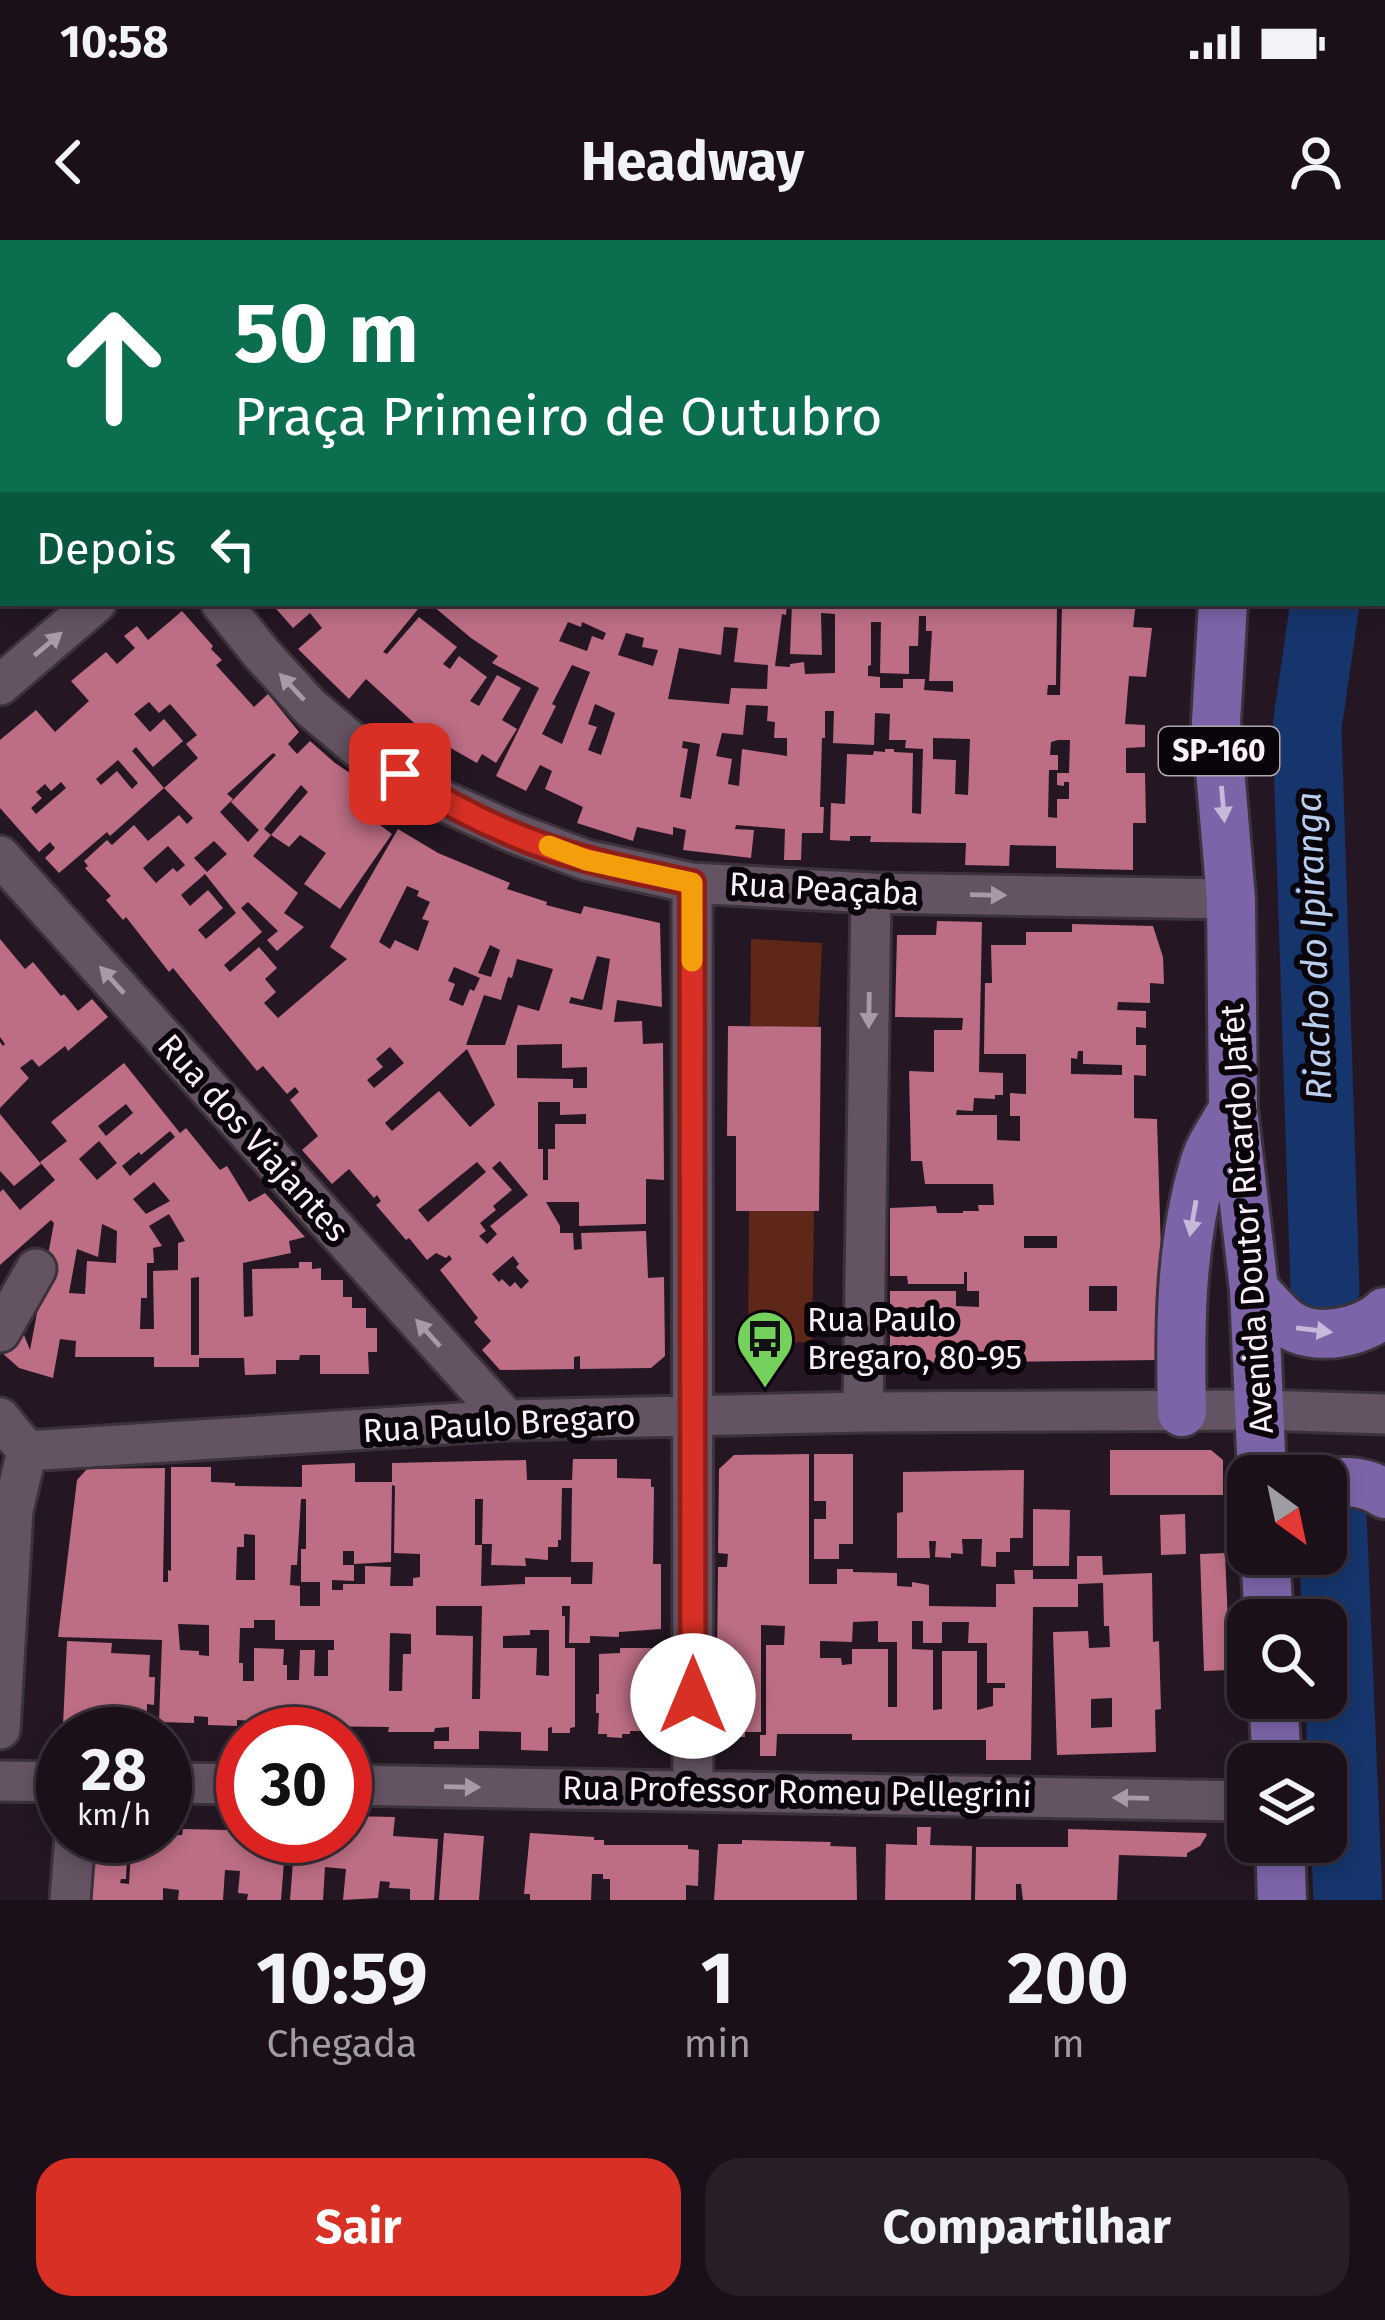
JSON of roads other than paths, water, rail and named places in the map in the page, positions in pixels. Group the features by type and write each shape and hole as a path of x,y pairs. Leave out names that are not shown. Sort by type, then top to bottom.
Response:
{"main road":[{"name":"Avenida Doutor Ricardo Jafet","path":"1223,606 1216,722 1231,899 1233,1109 1254,1289 1261,1455"},
{"path":"1182,1412 1187,1248 1204,1163 1233,1109"},
{"path":"1254,1289 1288,1325 1303,1331 1360,1328 1385,1312"},
{"path":"1347,1481 1372,1485 1385,1494"},
{"path":"1281,1863 1282,1900"}],"street":[{"path":"0,685 92,606"},
{"name":"Rua Peaçaba","path":"223,606 310,706 360,748 439,799 586,860 692,883 871,892 1231,899"},
{"name":"Rua dos Viajantes","path":"0,856 507,1420"},
{"path":"692,883 693,1790"},
{"path":"863,1412 871,892"},
{"path":"0,1332 36,1270"},
{"name":"Rua Paulo Bregaro","path":"14,1462 507,1420 863,1412 1379,1414"},
{"path":"0,1418 14,1462 0,1730"},
{"path":"0,1781 36,1782"},
{"name":"Rua Professor Romeu Pellegrini","path":"372,1785 1227,1801"},
{"path":"70,1900 73,1863"}],"waterway":[{"name":"Riacho do Ipiranga","path":"1325,606 1307,727 1325,1291"},
{"name":"Riacho do Ipiranga","path":"1335,1575 1348,1900"}],"place":[{"name":"Rua Paulo Bregaro, 80-95","path":"765,1390"}]}
